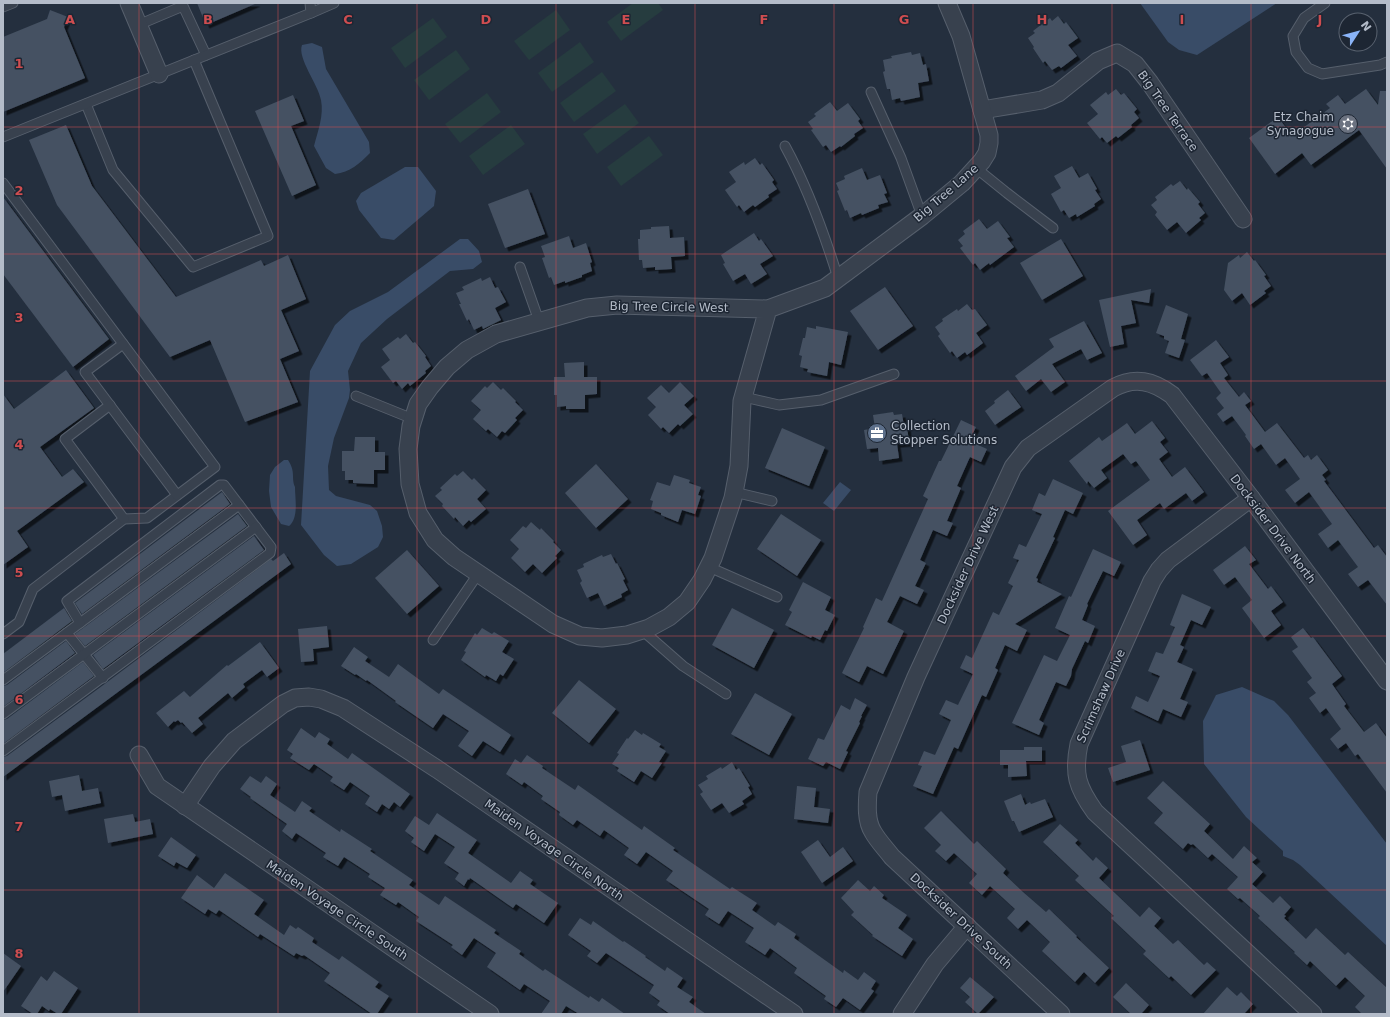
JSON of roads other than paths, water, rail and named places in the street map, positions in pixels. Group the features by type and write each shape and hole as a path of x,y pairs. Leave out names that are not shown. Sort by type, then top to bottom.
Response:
{"street":[{"path":"129,3 159,74"},
{"name":"Big Tree Lane","path":"768,309 825,288 922,216 962,183 987,153 989,135 961,36 947,3"},
{"name":"Big Tree Terrace","path":"982,110 1042,100 1058,93 1098,61 1117,54 1135,64 1150,83 1243,219"},
{"name":"Big Tree Circle West","path":"617,305 768,309 744,397 739,466 734,492 713,558 702,580 687,602 669,617 649,628 627,635 602,638 580,636 553,624 499,589 454,557 435,540 418,513 410,484 408,449 413,419 418,404 447,367 468,350 496,334 539,321 587,308 617,305"},
{"name":"Docksider Drive West","path":"869,821 867,806 868,792 916,678 1013,467 1028,448 1113,388 1122,383 1136,381 1152,383"},
{"name":"Docksider Drive North","path":"1152,383 1160,386 1172,395 1251,498 1387,681"},
{"name":"Scrimshaw Drive","path":"1251,498 1168,560 1152,581 1079,744 1076,761 1077,780 1084,797 1095,812 1312,1014"},
{"name":"Maiden Voyage Circle North","path":"185,806 212,766 234,741 283,704 295,698 309,697 321,699 342,708 437,769 794,1014"},
{"name":"Maiden Voyage Circle South","path":"139,755 157,786 490,1014"},
{"name":"Docksider Drive South","path":"869,821 872,832 892,857 1061,1014"},
{"path":"902,1014 935,964 967,926"}],"lane":[{"path":"3,7 13,3"},
{"path":"310,3 311,13"},
{"path":"3,137 334,3"},
{"path":"1325,3 1304,18 1293,36 1296,52 1308,68 1322,74 1380,65 1387,62"},
{"path":"138,25 182,5 206,55"},
{"path":"86,104 113,170 193,267 206,262 268,236 194,60"},
{"path":"871,92 901,158 922,216"},
{"path":"785,146 810,198 830,251 838,278"},
{"path":"976,168 1053,228"},
{"path":"3,183 215,467 147,518 124,519 33,589 18,622 3,634"},
{"path":"520,267 539,321"},
{"path":"123,344 85,372 178,495"},
{"path":"744,397 779,405 821,400 894,374"},
{"path":"356,396 413,419"},
{"path":"110,405 65,439 124,519"},
{"path":"3,751 270,553 271,547 224,485 220,485 67,601 80,622"},
{"path":"734,492 772,501"},
{"path":"3,680 239,505"},
{"path":"3,714 256,527"},
{"path":"709,567 777,597"},
{"path":"433,640 478,574"},
{"path":"642,630 683,666 726,694"},
{"path":"67,633 102,678"}],"water":[{"path":"1140,3 1277,3 1197,55 1179,50 1168,42"},
{"path":"312,43 322,47 326,69 369,142 370,153 362,161 354,167 335,174 326,168 314,146 319,129 322,106 316,86 302,57 301,50 302,45"},
{"path":"405,167 418,167 436,191 434,206 394,240 381,238 359,210 356,201 361,193"},
{"path":"460,239 468,239 479,251 482,262 473,269 450,271 387,319 361,343 348,371 350,390 349,398 334,438 328,466 329,490 336,496 370,505 377,511 382,526 383,537 378,547 351,564 337,566 324,555 301,525 310,371 335,325 350,311 388,292"},
{"path":"284,460 288,460 293,471 293,481 295,487 295,513 292,523 289,526 281,524 271,507 269,491 270,475 275,467"},
{"path":"840,482 851,490 834,511 823,503"},
{"path":"1242,687 1274,701 1288,715 1387,844 1387,946 1300,865 1283,856 1283,851 1246,817 1204,764 1203,721 1216,695"}],"place":[{"name":"Etz Chaim Synagogue","path":"1348,124"},
{"name":"Collection Stopper Solutions","path":"877,433"}]}
